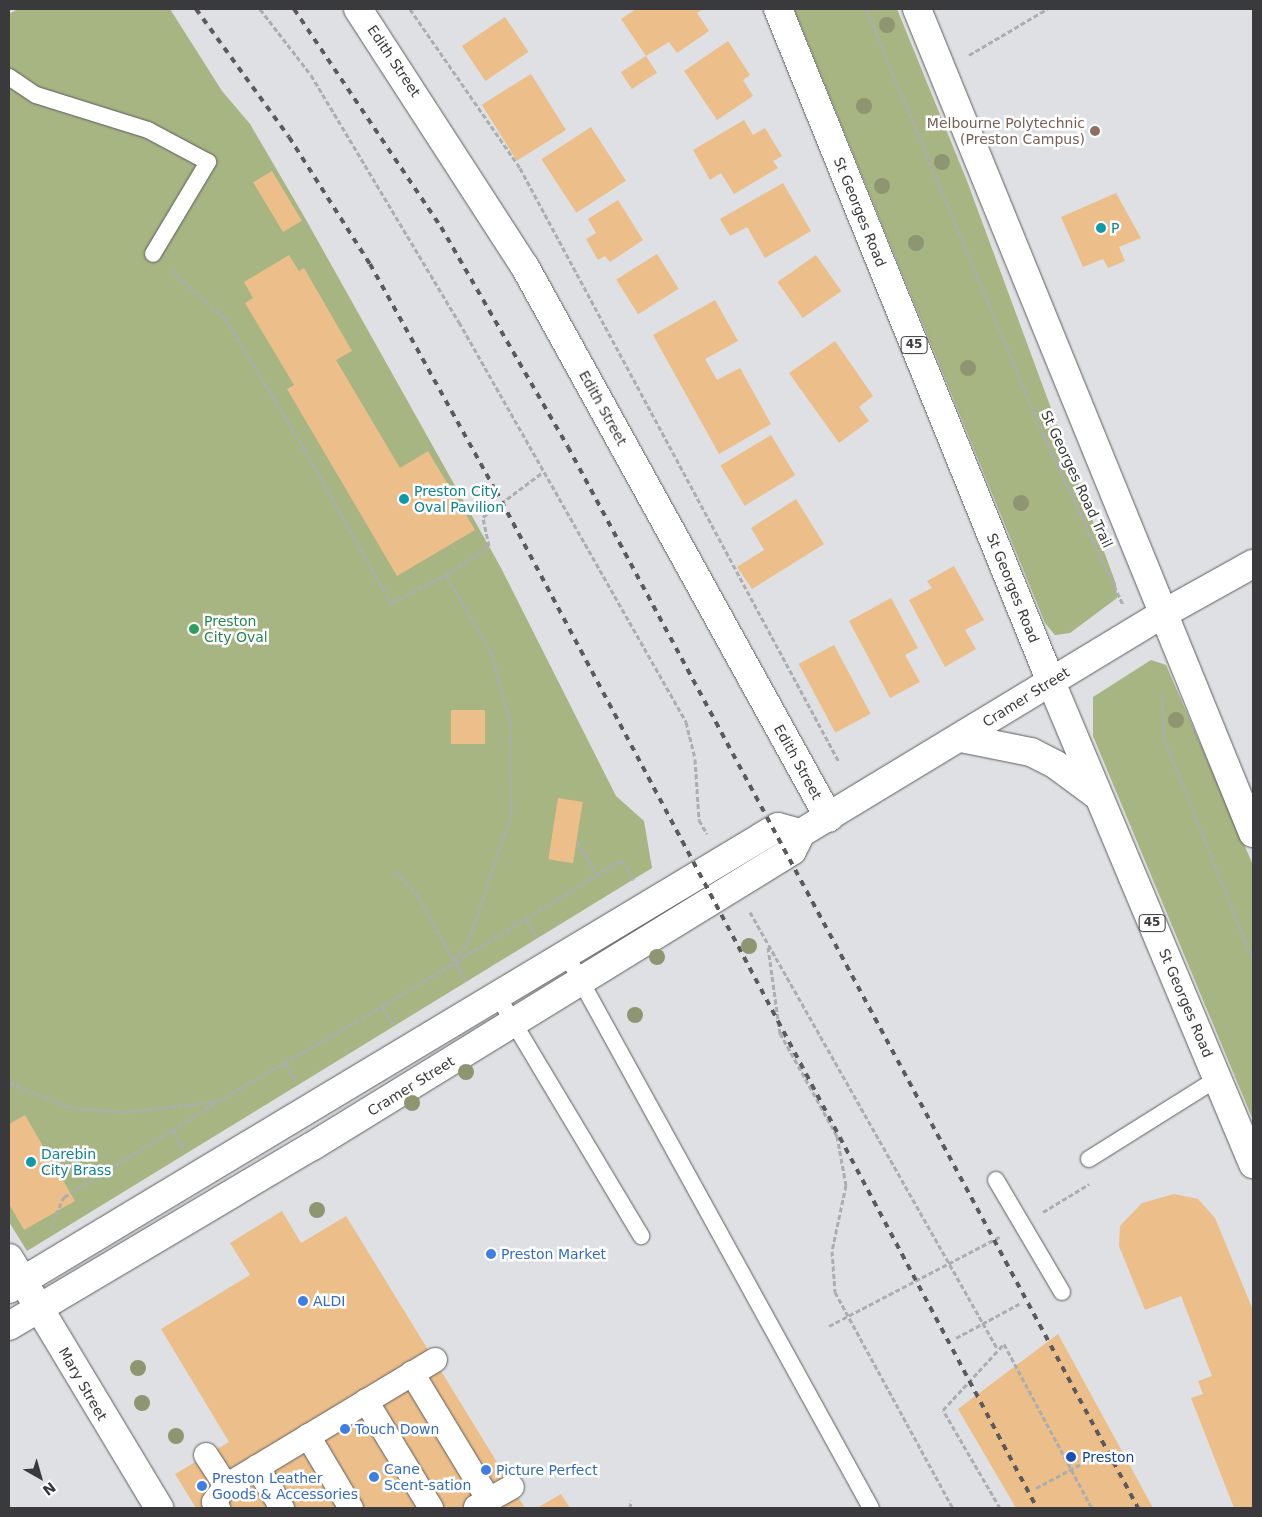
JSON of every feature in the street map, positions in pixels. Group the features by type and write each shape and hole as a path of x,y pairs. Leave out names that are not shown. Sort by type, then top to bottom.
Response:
{"street":[{"name":"Edith Street","path":"358,9 525,267 829,818"},
{"name":"St Georges Road","path":"778,9 1051,682 1253,1164"},
{"path":"918,9 1253,833"},
{"name":"Cramer Street","path":"9,1326 581,982 792,851 800,833 829,818 1163,614 1253,564"},
{"path":"961,738 1031,752 1056,765 1099,797"},
{"path":"16,1285 778,827 800,833"},
{"name":"Mary Street","path":"9,1258 16,1285 38,1308 155,1507"},
{"path":"218,1508 214,1502 226,1486 435,1360"},
{"path":"412,1373 498,1499"},
{"path":"366,1401 432,1508"},
{"path":"308,1436 351,1508"},
{"path":"206,1455 226,1486"},
{"path":"257,1467 282,1508"}],"lane":[{"path":"9,77 44,98 148,130 208,162 153,254"},
{"path":"566,954 871,1508"},
{"path":"498,995 641,1236"},
{"path":"1089,1159 1218,1078"},
{"path":"996,1180 1062,1292"}],"path":[{"path":"260,9 311,75 544,472 686,722 695,759 699,820 722,862"},
{"path":"410,9 520,168 839,762"},
{"name":"St Georges Road Trail","path":"866,9 1044,436 1138,630"},
{"path":"1036,15 1037,9"},
{"path":"964,58 1047,9"},
{"path":"153,254 225,318 306,450 391,603 446,575 489,546 483,517 544,472"},
{"path":"446,575 491,652 510,722 511,815 468,943 454,961"},
{"path":"1161,683 1164,738 1253,960"},
{"path":"577,841 597,875"},
{"path":"45,1238 64,1197 218,1101 285,1063 622,860 637,885"},
{"path":"395,871 418,896 470,988"},
{"path":"736,885 767,945 997,1348"},
{"path":"526,918 541,944"},
{"path":"767,945 780,1033 837,1136 846,1185 832,1251 835,1292 953,1508"},
{"path":"285,1063 300,1090"},
{"path":"9,1082 72,1108 126,1112 218,1101"},
{"path":"173,1130 188,1156"},
{"path":"956,1338 1019,1304"},
{"path":"829,1326 848,1315"},
{"path":"1000,1508 943,1410 997,1348 1004,1344 1092,1508"},
{"path":"1040,1410 1045,1407"},
{"path":"1036,1488 1100,1454"},
{"path":"1072,1470 1077,1466"},
{"path":"630,1508 631,1500"}],"green space":[{"name":"Preston City Oval","path":"18,9 170,9 222,91 250,124 305,218 500,566 616,796 644,821 652,868 27,1251 9,1222 9,14"},
{"path":"794,9 897,9 967,181 1116,584 1117,598 1070,633 1055,635 1045,623"},
{"path":"1151,660 1166,665 1253,865 1253,1120 1093,736 1093,697"}],"building":[{"path":"636,9 703,9 697,13 709,31 677,53 669,42 646,56 621,19"},
{"path":"505,17 528,52 485,81 462,46"},
{"path":"728,41 750,75 743,80 753,96 717,120 684,71"},
{"path":"646,56 657,73 632,89 621,72"},
{"path":"531,74 566,130 517,161 482,105"},
{"path":"744,120 753,135 765,128 782,156 773,161 778,168 734,194 721,173 710,180 693,150"},
{"path":"591,127 626,181 576,213 542,159"},
{"path":"272,171 302,221 283,232 253,182"},
{"path":"783,183 811,231 765,258 747,227 730,236 720,219"},
{"name":"P","path":"1116,193 1141,238 1119,247 1125,261 1108,268 1103,259 1083,267 1061,217"},
{"path":"618,200 643,240 610,262 605,256 598,260 586,239 596,233 588,219"},
{"path":"657,254 679,289 638,314 616,279"},
{"name":"Preston City Oval Pavilion","path":"289,255 299,271 304,268 352,351 336,360 400,468 428,451 475,530 397,576 287,389 294,385 245,303 253,298 244,282"},
{"path":"816,255 841,291 803,318 777,282"},
{"path":"715,300 738,341 705,359 717,380 740,368 771,424 719,454 653,335"},
{"path":"835,341 873,396 859,407 869,421 839,443 789,373"},
{"path":"771,435 795,475 745,506 720,465"},
{"path":"796,499 824,544 752,589 737,567 764,550 751,528"},
{"path":"954,566 984,620 965,630 976,649 945,667 909,600 932,588 927,581"},
{"path":"891,598 918,648 905,655 920,682 890,698 849,621"},
{"path":"834,645 871,714 835,733 799,664"},
{"path":"451,710 485,710 485,744 451,744"},
{"path":"558,798 583,802 573,863 548,859"},
{"name":"Darebin City Brass","path":"25,1115 75,1201 24,1230 9,1204 9,1124"},
{"path":"1174,1194 1198,1199 1215,1218 1253,1310 1253,1508 1234,1508 1191,1398 1203,1394 1198,1381 1212,1376 1181,1296 1145,1310 1119,1246 1120,1226 1142,1203"},
{"path":"282,1211 301,1243 346,1216 525,1508 196,1508 175,1474 229,1442 161,1329 250,1275 230,1243"},
{"path":"1058,1334 1153,1508 1016,1508 958,1409"},
{"path":"561,1494 570,1508 537,1508"}],"railway":[{"path":"196,9 289,137 370,264 496,491 1037,1508"},
{"path":"294,9 441,227 568,447 1138,1508"}],"place":[{"name":"Melbourne Polytechnic (Preston Campus)","path":"1095,131"},
{"name":"P","path":"1101,228"},
{"name":"Preston City Oval Pavilion","path":"404,499"},
{"name":"Preston City Oval","path":"194,629"},
{"name":"Darebin City Brass","path":"31,1162"},
{"name":"Preston Market","path":"491,1254"},
{"name":"ALDI","path":"303,1301"},
{"name":"Touch Down","path":"345,1429"},
{"name":"Preston","path":"1071,1457"},
{"name":"Picture Perfect","path":"486,1470"},
{"name":"Cane Scent-sation","path":"374,1477"},
{"name":"Preston Leather Goods & Accessories","path":"202,1486"}]}
